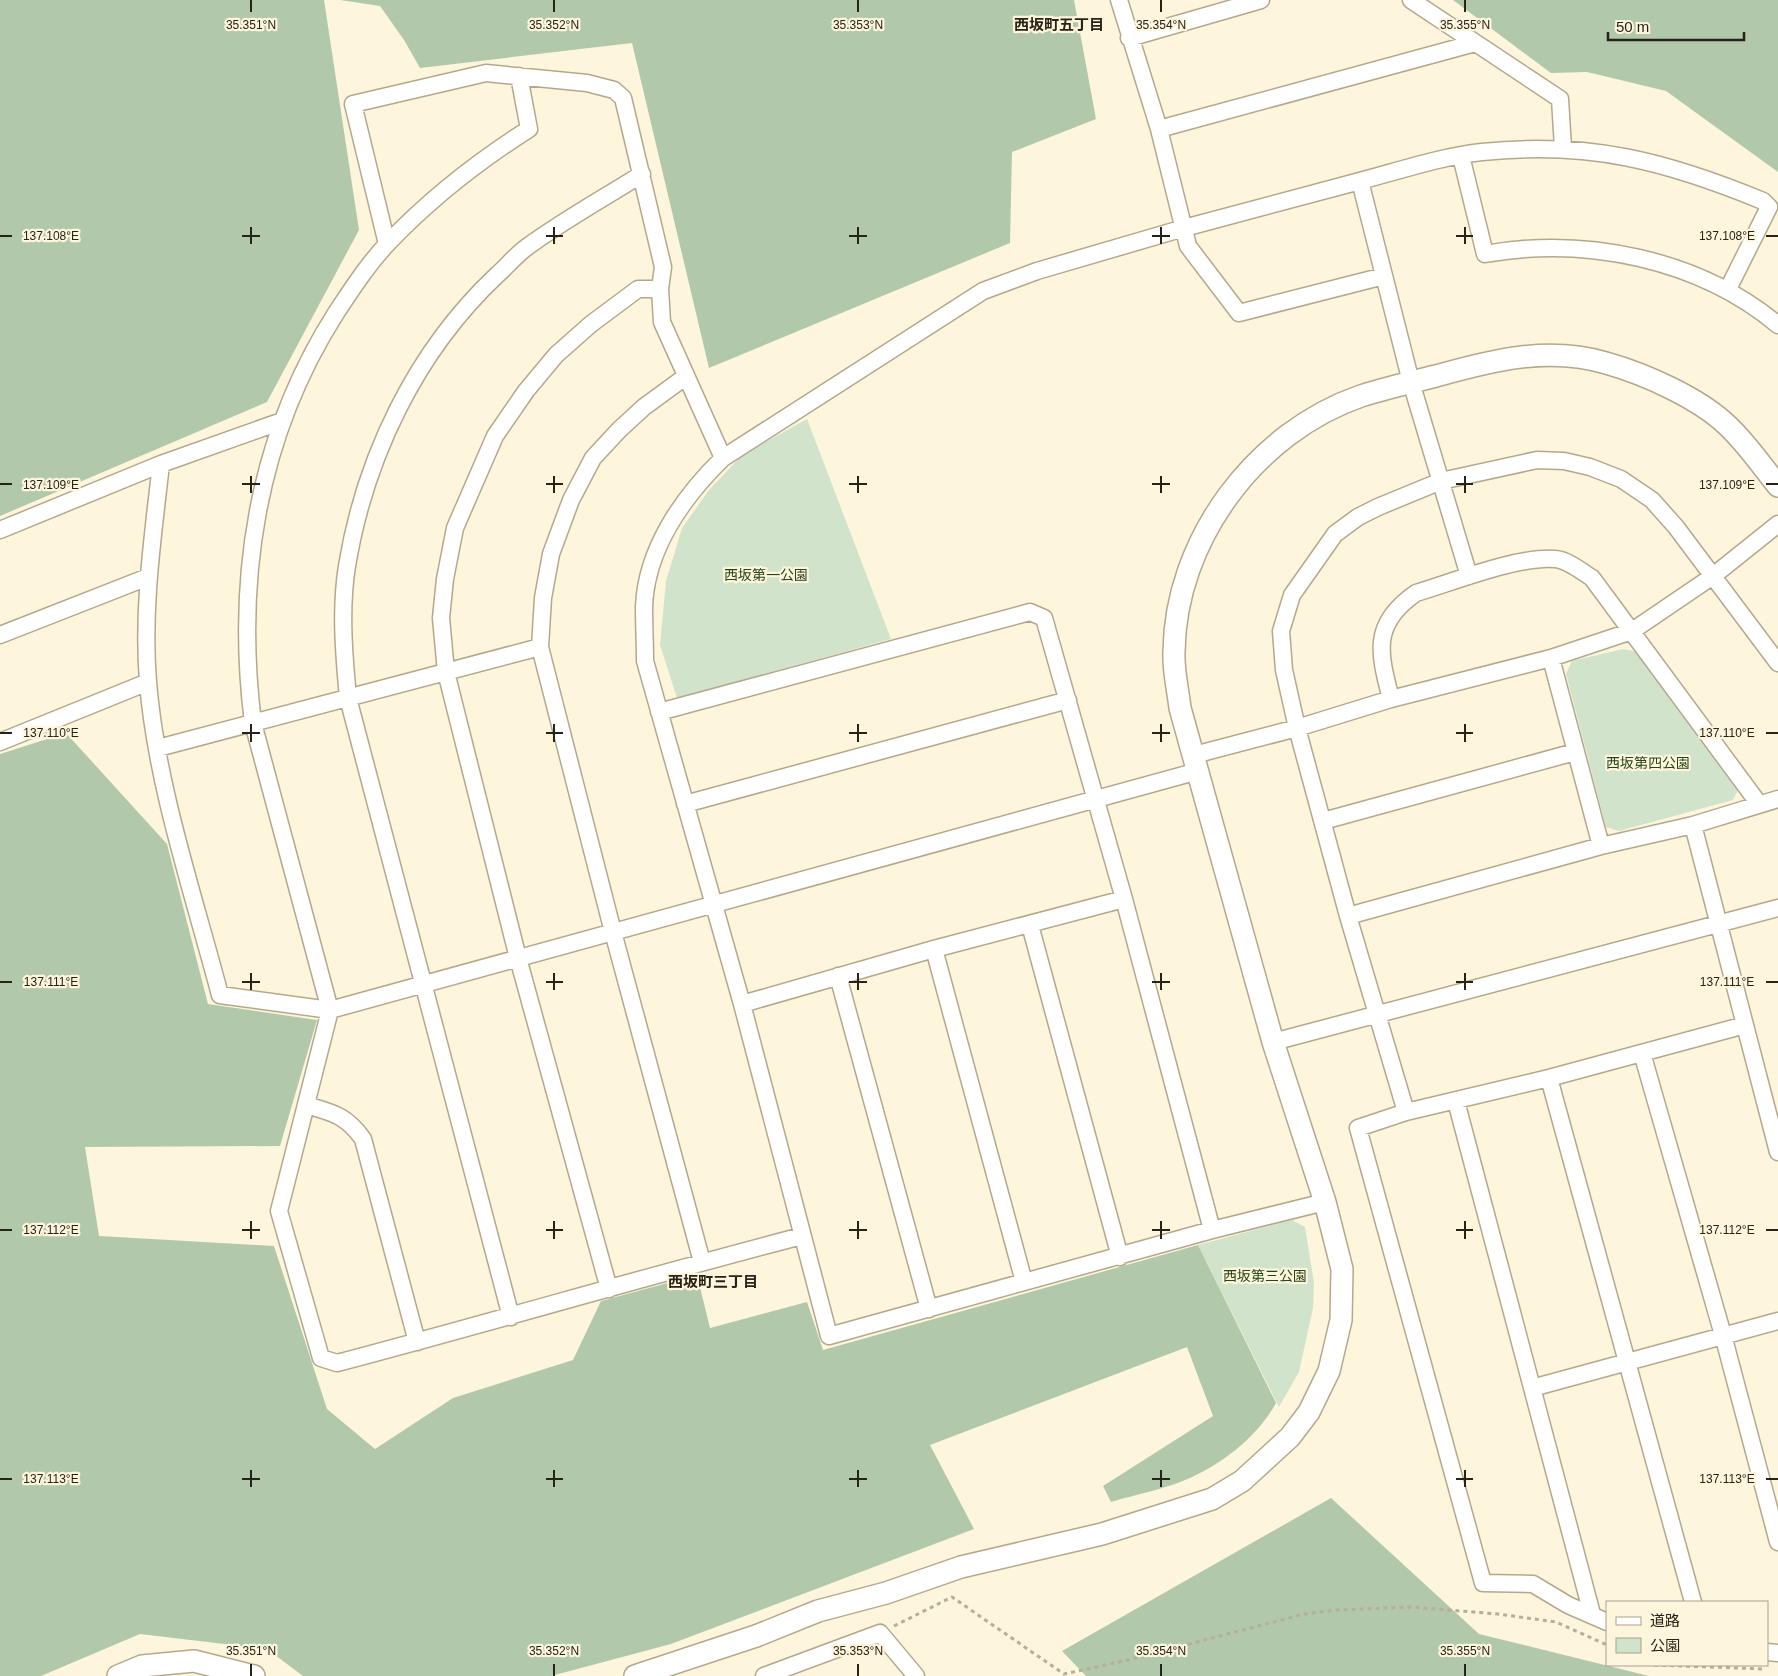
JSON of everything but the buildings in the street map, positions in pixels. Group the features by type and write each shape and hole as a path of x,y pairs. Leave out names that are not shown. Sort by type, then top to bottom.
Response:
{"street":[{"path":"1119,0 1129,38 1159,129 1188,246 1239,313 1384,276"},
{"path":"1129,38 1261,0"},
{"path":"1411,0 1560,99 1563,148"},
{"path":"1159,129 1475,43"},
{"path":"386,244 353,104 486,73 586,83 614,90 623,98 663,267 660,289 662,322 685,377 723,458"},
{"path":"519,76 528,129 472,167 386,244 356,282 324,332 306,366 282,421 263,485 249,557 246,634 248,682 253,723 330,1010 280,1211 321,1358 337,1363 802,1236"},
{"path":"1325,1202 1212,1230 829,1336 742,1004 645,661 644,605 653,561 670,523 696,485 723,458 983,291 1037,271 1184,228 1360,180 1480,152 1563,148 1656,162 1708,178 1763,201 1769,207 1728,290"},
{"path":"1461,156 1485,254 1516,248 1561,247 1598,251 1650,261 1683,271 1728,290 1778,325"},
{"path":"511,1317 348,698 343,648 347,567 361,498 408,386 442,336 469,301 526,248 642,174"},
{"path":"1360,180 1411,382 1469,576"},
{"path":"609,1289 518,958 446,672 441,618 444,579 455,528 495,436 526,391 556,355 591,324 638,290 660,289"},
{"path":"635,1676 756,1636 818,1611 886,1592 961,1567 1102,1534 1212,1499 1242,1481 1290,1437 1309,1412 1329,1371 1341,1320 1342,1269 1325,1202 1274,1042 1180,708 1174,652 1182,590 1202,538 1234,488 1276,444 1320,416 1360,397 1505,358 1562,355 1606,363 1649,378 1678,393 1726,424 1778,486"},
{"path":"685,377 644,407 619,430 594,458 571,500 551,554 543,598 540,647 613,932 702,1262"},
{"path":"0,530 161,464 282,421"},
{"path":"1406,1112 1348,916 1297,728 1284,670 1281,631 1292,596 1335,534 1371,510 1441,481 1538,460 1564,461 1590,467 1621,479 1652,500 1713,576 1778,663"},
{"path":"161,464 148,577 148,682 165,788 220,995 330,1010 1097,799 1297,728 1391,699 1550,658 1632,631 1713,576 1778,524"},
{"path":"1391,699 1381,658 1386,625 1394,612 1416,593 1528,560 1556,559 1572,565 1592,578 1759,804"},
{"path":"0,635 148,577"},
{"path":"659,712 1030,612 1044,618 1097,799 1212,1230"},
{"path":"158,748 540,647"},
{"path":"1550,658 1601,846"},
{"path":"0,742 148,682"},
{"path":"685,804 1068,700"},
{"path":"1323,821 1575,752"},
{"path":"1348,916 1601,846 1693,825 1778,799"},
{"path":"1693,825 1778,1152"},
{"path":"742,1004 838,976 1124,899"},
{"path":"1274,1042 1778,908"},
{"path":"1030,925 1120,1257"},
{"path":"934,950 1024,1282"},
{"path":"838,976 929,1309"},
{"path":"1600,1618 1568,1605 1533,1584 1483,1583 1358,1128 1406,1112 1549,1078 1745,1025"},
{"path":"1642,1053 1723,1336 1778,1542"},
{"path":"1549,1078 1693,1601"},
{"path":"1456,1101 1532,1388 1600,1618"},
{"path":"306,1104 340,1115 353,1124 363,1139 418,1342"},
{"path":"1532,1388 1778,1321"},
{"path":"764,1676 880,1632 916,1676"},
{"path":"118,1676 142,1666 191,1668 254,1676"}],"path":[{"path":"880,1632 952,1597 1064,1674 1128,1660 1304,1614 1337,1610 1411,1607 1498,1614 1556,1622 1606,1645"},
{"path":"1683,1666 1770,1669"}],"green space":[{"path":"0,0 324,0 359,230 267,402 0,516"},
{"path":"340,0 1074,0 1096,119 1012,152 1010,243 709,368 632,43 420,68 404,40 380,6"},
{"path":"1453,0 1778,0 1778,172 1666,91 1587,72 1551,73"},
{"name":"西坂第一公園","path":"807,419 891,639 677,698 660,645 666,581 682,528 709,490 742,455"},
{"name":"西坂第四公園","path":"1623,649 1638,652 1738,790 1733,800 1619,831 1606,827 1566,674 1572,661"},
{"path":"66,733 167,844 208,1004 317,1020 280,1146 85,1147 99,1236 274,1246 327,1409 375,1449 453,1398 573,1360 601,1301 697,1275 710,1328 807,1302 823,1350 1198,1245 1276,1403 1269,1415 1250,1437 1228,1456 1203,1472 1181,1482 1111,1502 1103,1486 1213,1416 1187,1347 930,1445 974,1529 671,1644 551,1676 303,1676 267,1649 140,1634 41,1676 0,1676 0,754"},
{"name":"西坂第三公園","path":"1292,1220 1305,1227 1314,1283 1313,1308 1299,1372 1279,1407 1198,1245"},
{"path":"1331,1498 1479,1634 1649,1676 1086,1676 1062,1651"}],"district":[{"name":"西坂町五丁目","path":"1059,24"},
{"name":"西坂町三丁目","path":"713,1281"}]}
